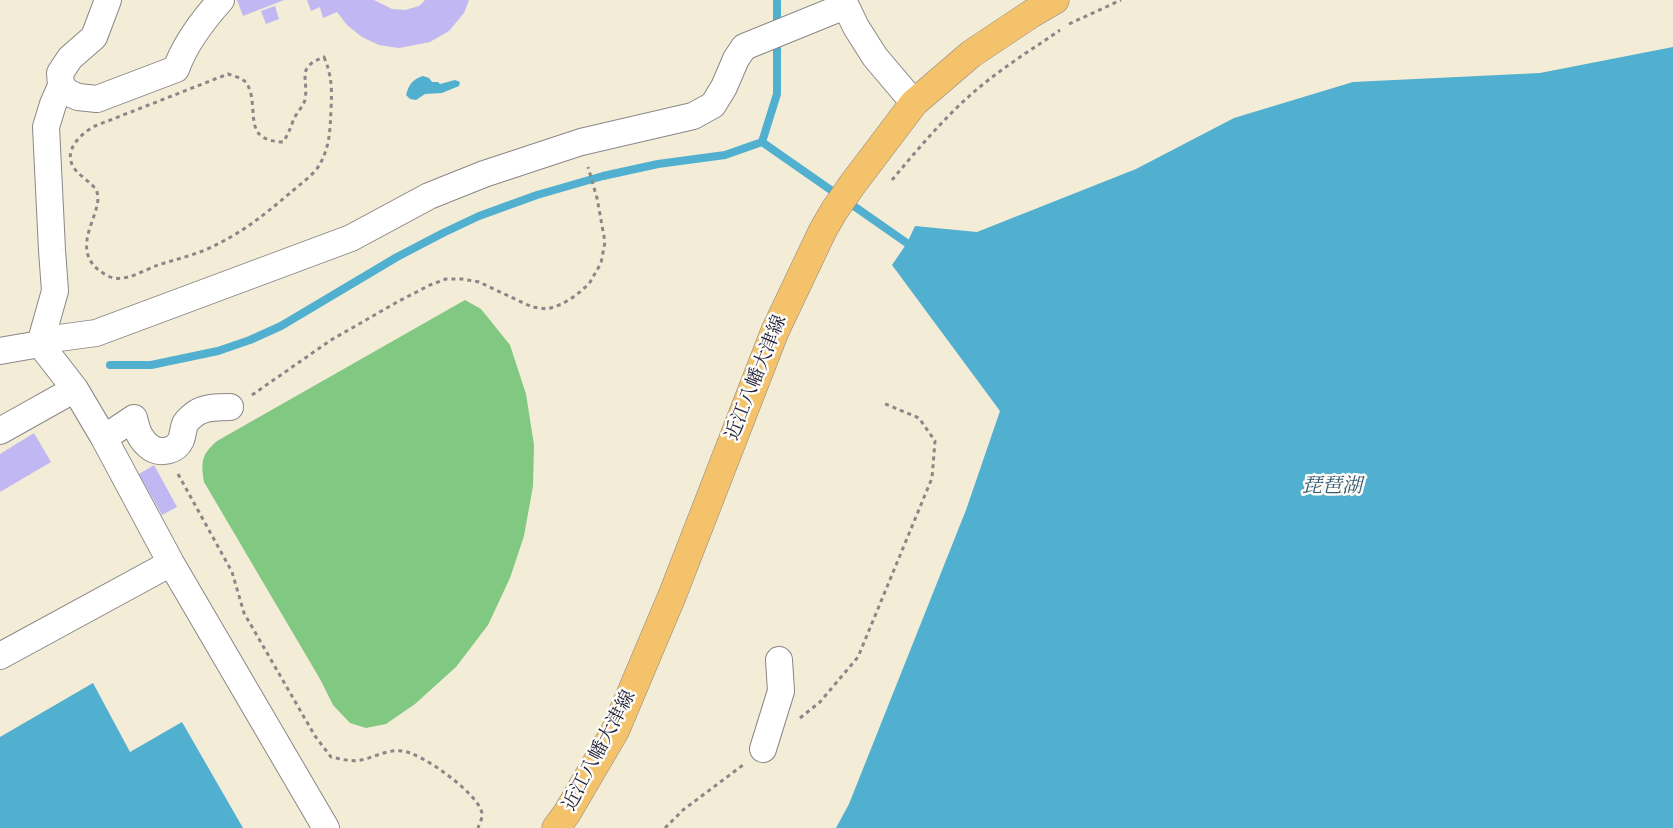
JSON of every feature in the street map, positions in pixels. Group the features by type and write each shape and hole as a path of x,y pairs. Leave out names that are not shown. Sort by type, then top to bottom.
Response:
{"main road":[{"name":"近江八幡大津線","path":"556,828 567,814 615,731 664,614 775,331 834,211 914,103 971,54 1055,0"}],"street":[{"path":"40,344 55,291 46,127 53,104 62,86 60,73 70,58 94,37 108,0"},
{"path":"62,86 69,93 78,97 97,99 176,69 179,60 207,15 221,0"},
{"path":"0,351 40,344 59,338 96,333 351,238 429,196 474,177 581,142 693,116 713,105 744,47 844,3 856,27 875,57 914,103"},
{"path":"40,344 75,388 171,563 326,828"},
{"path":"0,431 75,388"},
{"path":"104,438 134,418 136,430 144,442 156,451 168,450 174,448 181,440 185,423 198,412 212,408 230,407"},
{"path":"0,656 171,563"},
{"path":"763,749 781,691 779,660"}],"path":[{"path":"1068,25 1121,0"},
{"path":"889,183 924,141 983,85 1061,30"},
{"path":"324,57 330,71 332,85 330,139 319,166 299,186 258,221 203,251 124,278 109,277 95,268 87,254 87,236 98,202 96,188 73,167 70,154 83,132 228,74 243,79 249,86 255,127 260,137 268,141 283,142 304,102 305,72 312,62 324,57"},
{"path":"230,407 276,380 331,340 399,301 446,279 479,282 532,307 548,309 562,304 575,296 589,284 600,263 605,242 597,198 581,142"},
{"path":"799,720 820,702 858,656 932,478 935,441 919,418 883,404"},
{"path":"168,450 182,483 232,572 244,613 315,736 331,757 359,761 387,751 402,750 417,754 464,788 481,808 483,815 478,828"},
{"path":"665,828 683,810 763,749"}],"green space":[{"path":"465,300 481,309 510,345 526,394 534,445 533,486 524,536 510,578 488,625 456,667 415,704 386,724 366,728 350,723 333,705 320,679 204,482 203,459 208,450 217,441"}],"water":[{"name":"琵琶湖","path":"1673,47 1673,828 836,828 849,804 966,510 1000,411 892,265 907,243 915,226 977,232 1136,169 1234,118 1353,82 1540,73"},
{"path":"423,76 429,78 432,82 440,84 455,80 460,82 459,86 442,93 425,94 416,100 410,99 406,95 410,85 414,80"},
{"path":"93,683 130,752 182,722 243,828 0,828 0,737"}],"building":[{"path":"237,0 284,0 243,16"},
{"path":"307,0 374,0 392,9 405,10 419,6 425,0 469,0 464,13 449,31 430,42 399,48 379,45 362,37 347,25 337,12 323,18 320,7 311,11"},
{"path":"275,6 279,19 266,24 261,11"},
{"path":"34,433 51,462 0,492 0,454"},
{"path":"154,465 177,507 162,515 139,474"}],"waterway":[{"path":"777,0 777,28"},
{"path":"762,142 777,94 777,39"},
{"path":"762,142 914,248"},
{"path":"110,365 151,365 218,351 250,340 281,326 397,257 443,233 479,216 537,195 603,176 658,164 725,155 762,142"}]}
